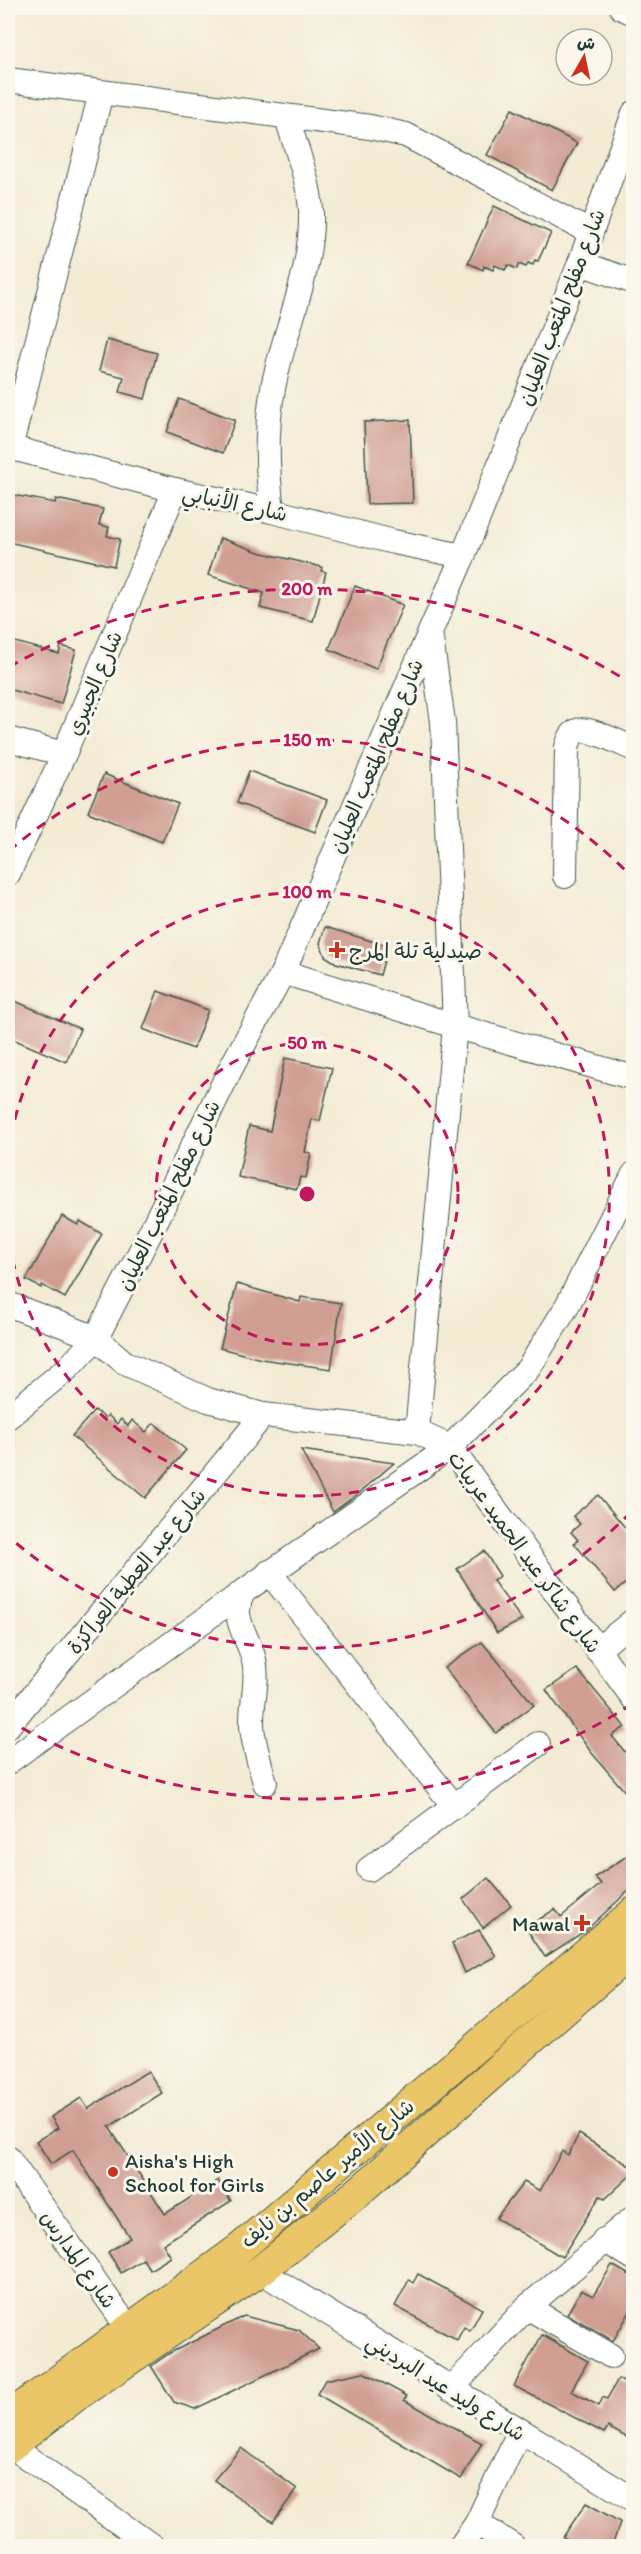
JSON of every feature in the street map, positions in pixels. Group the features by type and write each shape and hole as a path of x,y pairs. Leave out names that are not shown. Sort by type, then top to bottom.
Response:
{"main road":[{"name":"شارع الأمير عاصم بن نايف","path":"8,2417 238,2249 633,1912"},
{"name":"شارع الأمير عاصم بن نايف","path":"9,2447 76,2396 260,2271 357,2193 633,1948"}],"street":[{"path":"622,8 633,13"},
{"path":"8,80 370,127 406,135 590,232"},
{"path":"9,447 101,93"},
{"name":"شارع مفلح المتعب العليان","path":"8,1417 69,1367 96,1338 232,1066 283,972 463,556 579,263 633,113"},
{"path":"272,511 267,464 268,415 278,366 295,311 304,270 311,210 286,117"},
{"path":"579,263 633,282"},
{"name":"شارع الأنبابي","path":"9,447 175,490 463,556"},
{"name":"شارع الجبيري","path":"8,874 64,754 175,490"},
{"path":"417,1432 455,1026 443,722 430,632"},
{"path":"565,876 567,747 570,738 575,731 584,729 633,749"},
{"path":"8,739 64,754"},
{"path":"283,972 455,1026 633,1078"},
{"path":"8,1762 269,1572 450,1447 528,1369 566,1308 633,1174"},
{"path":"8,1304 96,1338"},
{"name":"شارع شاكر عبد الحميد عربيات","path":"96,1338 124,1363 208,1400 263,1414 417,1432 450,1447 633,1699"},
{"name":"شارع عبد العطية العراكزة","path":"8,1726 263,1414"},
{"path":"269,1572 454,1806"},
{"path":"243,1592 236,1611 237,1621 251,1648 255,1663 252,1727 265,1783"},
{"path":"597,1650 633,1620"},
{"path":"369,1869 538,1744"},
{"name":"شارع المدارس","path":"8,2158 129,2329"},
{"path":"451,2389 528,2307 633,2217"},
{"path":"604,2240 633,2258"},
{"name":"شارع وليد عيد البرديني","path":"260,2271 519,2432 629,2493"},
{"path":"528,2307 612,2356"},
{"path":"461,2547 477,2523 519,2432"},
{"path":"9,2447 152,2547"},
{"path":"477,2523 513,2547"}],"building":[{"path":"512,109 577,143 552,190 487,155"},
{"path":"494,206 551,233 538,261 535,260 533,265 528,263 526,267 519,264 517,269 508,265 505,270 495,265 493,270 484,266 483,270 468,263"},
{"path":"107,340 157,353 145,399 120,392 124,377 99,371"},
{"path":"179,399 235,420 223,453 167,432"},
{"path":"410,420 413,503 367,504 364,422"},
{"path":"8,494 55,503 56,499 103,509 99,525 109,527 107,536 120,539 114,566 8,542"},
{"path":"220,538 259,552 322,567 321,571 326,572 313,621 260,608 264,593 208,575"},
{"path":"355,586 403,605 376,669 329,649"},
{"path":"8,640 59,654 61,646 76,650 61,704 8,689"},
{"path":"249,771 327,800 315,832 237,803"},
{"path":"104,774 178,804 162,842 88,812"},
{"path":"325,927 388,946 380,975 336,963 325,956 320,943"},
{"path":"158,991 208,1010 193,1049 143,1029"},
{"path":"8,998 80,1029 66,1062 8,1037"},
{"path":"285,1058 332,1068 320,1121 312,1119 305,1152 311,1153 306,1178 300,1177 297,1189 238,1177 249,1126 270,1131"},
{"path":"62,1216 78,1225 80,1221 102,1234 65,1298 42,1285 41,1288 26,1280"},
{"path":"237,1284 300,1302 301,1297 341,1303 331,1369 261,1359 220,1348"},
{"path":"95,1410 105,1418 108,1415 117,1424 121,1419 128,1426 132,1420 146,1432 154,1423 186,1450 145,1498 72,1436"},
{"path":"301,1450 394,1463 333,1512"},
{"path":"598,1495 633,1537 633,1577 615,1592 574,1543 578,1540 571,1532 580,1524 573,1516"},
{"path":"484,1551 500,1576 493,1581 522,1620 497,1633 457,1569"},
{"path":"482,1642 534,1705 496,1733 444,1668"},
{"path":"577,1669 625,1727 612,1736 633,1762 633,1801 591,1752 546,1690"},
{"path":"633,1852 633,1887 585,1931 545,1957 526,1928 555,1909 561,1917 601,1884 595,1877"},
{"path":"488,1878 511,1905 483,1928 463,1899"},
{"path":"479,1930 496,1956 465,1973 452,1943"},
{"name":"Aisha's High School for Girls","path":"148,2071 162,2093 109,2127 165,2214 218,2180 231,2201 163,2244 171,2257 150,2270 143,2259 121,2273 108,2252 130,2238 73,2150 51,2164 36,2141 58,2128 51,2117 81,2098 88,2109"},
{"path":"579,2134 633,2168 633,2173 605,2199 600,2196 562,2257 496,2218 524,2182 540,2191 562,2151 568,2155"},
{"path":"612,2265 633,2277 633,2306 613,2341 567,2314 581,2290 593,2296"},
{"path":"418,2274 482,2309 470,2331 464,2327 457,2340 395,2306 409,2280 413,2283"},
{"path":"244,2316 299,2330 319,2349 195,2409 174,2402 151,2366 170,2353"},
{"path":"542,2335 588,2361 571,2391 599,2406 603,2397 607,2399 618,2379 633,2387 633,2441 608,2427 604,2433 514,2386"},
{"path":"363,2372 407,2396 404,2400 482,2443 461,2479 317,2394 325,2380"},
{"path":"241,2448 297,2489 273,2522 214,2480"},
{"path":"586,2503 620,2522 612,2547 578,2547 563,2537"}],"place":[{"name":"صيدلية تلة المرج","path":"337,950"},
{"name":"Mawal","path":"582,1923"},
{"name":"Aisha's High School for Girls","path":"113,2172"}]}
